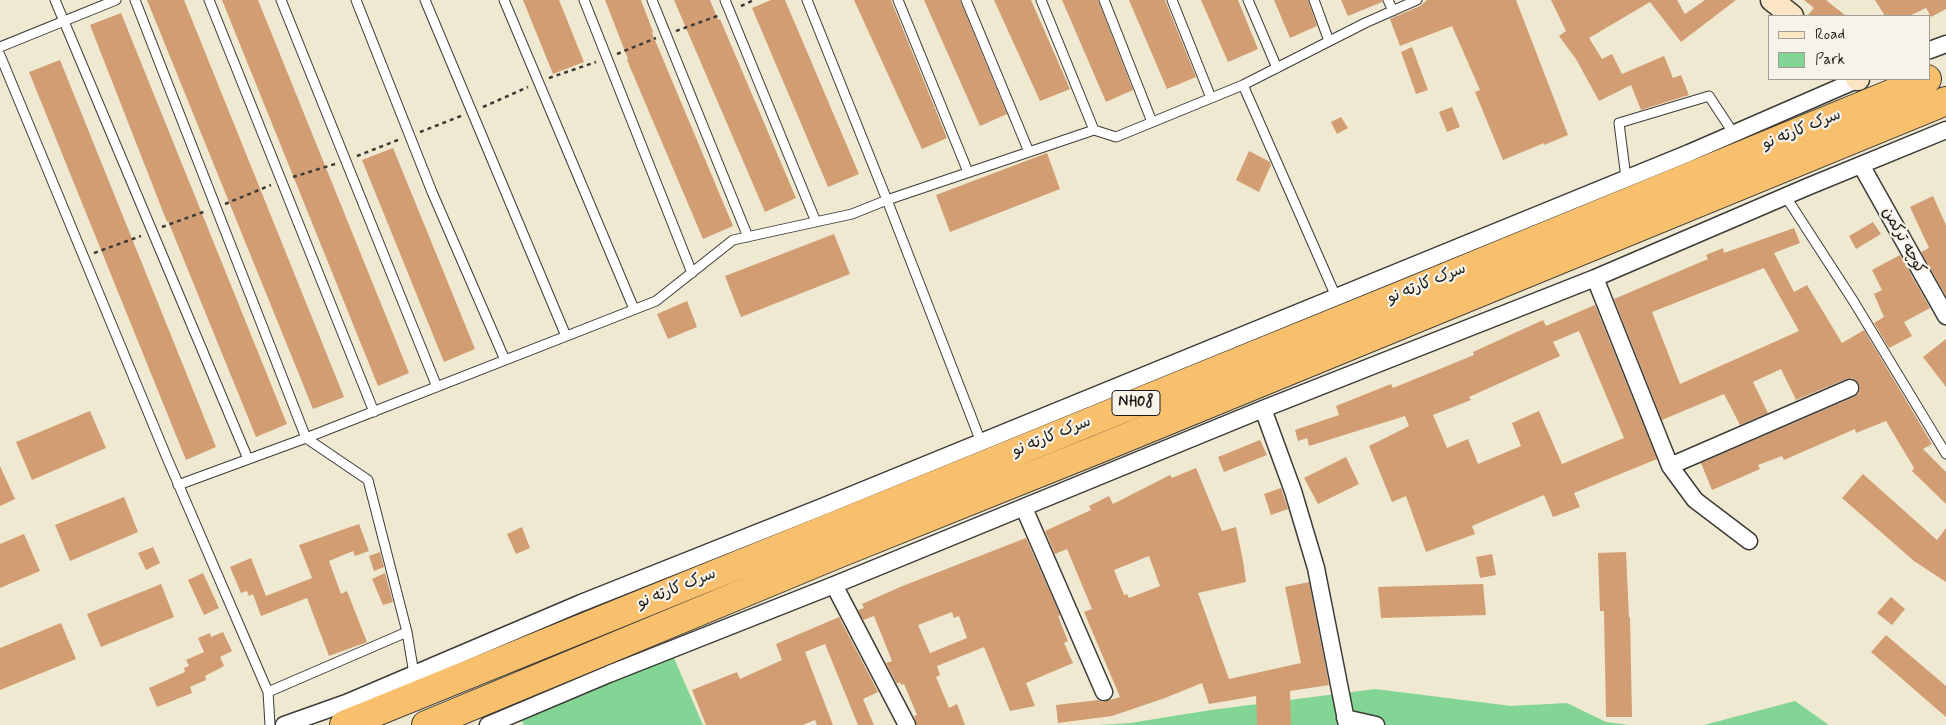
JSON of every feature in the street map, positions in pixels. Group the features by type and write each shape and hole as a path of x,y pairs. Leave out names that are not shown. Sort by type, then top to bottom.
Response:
{"highway":[{"name":"سرک کارته نو","path":"1931,77 1946,71"},
{"name":"سرک کارته نو","path":"1418,303 1923,80"},
{"name":"NH08","path":"438,720 835,555 1096,450 1349,322 1418,303 1946,101"},
{"name":"سرک کارته نو","path":"344,725 425,682 588,625 1349,322"},
{"path":"425,682 438,720"}],"street":[{"path":"1772,0 1791,15"},
{"path":"1931,50 1946,44"},
{"path":"284,725 346,703 425,682 581,604 981,442 1349,322 1626,178 1734,134 1856,80"},
{"path":"488,725 636,663 834,585 1264,409 1595,278 1946,130"},
{"name":"کوچه ترکمن","path":"1861,165 1946,316"},
{"path":"1595,278 1670,466 1695,500 1749,541"},
{"path":"1670,466 1850,388"},
{"path":"1264,409 1293,491 1316,568 1346,721 1376,725"},
{"path":"1024,508 1104,692"},
{"path":"834,585 907,725"}],"lane":[{"path":"55,0 248,459"},
{"path":"0,47 116,0"},
{"path":"135,0 306,438 368,480 407,632 425,682"},
{"path":"209,0 374,412"},
{"path":"281,0 437,387"},
{"path":"356,0 432,192 505,360"},
{"path":"425,0 566,336"},
{"path":"504,0 634,309"},
{"path":"584,0 692,273"},
{"path":"652,0 748,237"},
{"path":"725,0 816,222"},
{"path":"806,0 887,200 981,442"},
{"path":"898,0 968,172"},
{"path":"966,0 1029,152"},
{"path":"1041,0 1094,130"},
{"path":"1104,0 1152,122"},
{"path":"1172,0 1210,98"},
{"path":"1248,0 1277,68"},
{"path":"1314,0 1329,41"},
{"path":"1388,0 1393,11"},
{"path":"178,485 374,412 656,301 733,240 852,214 887,200 1094,130 1116,137 1243,85 1329,41 1418,0"},
{"path":"0,54 178,485 268,692 270,725"},
{"path":"1243,85 1349,322"},
{"path":"1626,178 1619,123 1709,96 1734,134"},
{"path":"1786,196 1854,302 1946,454"},
{"path":"268,692 407,632"}],"green space":[{"path":"670,649 703,725 524,725 518,713"},
{"path":"1375,689 1511,706 1567,703 1606,722 1629,725 1099,725 1130,723 1211,710"},
{"path":"1795,701 1829,725 1704,725"}],"building":[{"path":"147,0 184,0 344,397 313,409"},
{"path":"222,0 258,0 409,373 378,386"},
{"path":"523,0 559,0 584,62 553,74"},
{"path":"605,0 641,0 652,33 733,226 703,239 627,60"},
{"path":"674,0 710,0 718,20 720,19 796,198 765,212"},
{"path":"771,0 785,0 859,174 828,187 752,8"},
{"path":"854,0 891,0 947,138 922,149"},
{"path":"924,0 960,0 1007,114 980,126"},
{"path":"994,0 1031,0 1070,89 1040,101"},
{"path":"1062,0 1098,0 1133,90 1106,102"},
{"path":"1129,0 1165,0 1196,77 1167,89"},
{"path":"1201,0 1238,0 1258,49 1228,62"},
{"path":"1274,0 1308,0 1317,26 1290,38"},
{"path":"1341,0 1382,0 1382,2 1348,16"},
{"path":"1427,0 1516,0 1568,135 1503,160 1475,92 1480,90 1452,26 1400,46 1390,19 1420,6"},
{"path":"1551,0 1677,0 1685,14 1705,0 1736,0 1681,42 1650,2 1589,38 1602,59 1612,54 1622,74 1664,56 1673,78 1681,75 1689,95 1641,110 1631,85 1599,101 1576,59 1559,36 1566,31"},
{"path":"1804,0 1826,0 1845,15 1808,15 1814,8"},
{"path":"1875,0 1946,0 1946,9 1931,17 1926,8 1911,15 1884,15"},
{"path":"121,13 287,424 256,437 167,222 90,25"},
{"path":"1412,47 1428,90 1416,94 1401,52"},
{"path":"60,60 216,447 186,460 29,72"},
{"path":"1452,107 1460,127 1447,132 1439,112"},
{"path":"1341,117 1348,128 1337,134 1331,122"},
{"path":"393,148 475,349 444,362 362,160"},
{"path":"1249,151 1270,162 1271,165 1259,192 1236,180"},
{"path":"1047,153 1060,189 950,232 936,195"},
{"path":"1933,196 1946,225 1946,296 1921,252 1929,248 1910,207"},
{"path":"1873,222 1881,234 1856,249 1849,236"},
{"path":"1794,228 1800,243 1774,253 1794,292 1807,285 1842,343 1864,330 1932,444 1923,449 1946,472 1946,504 1912,471 1914,468 1886,421 1856,433 1855,429 1784,460 1782,456 1758,465 1760,469 1712,490 1701,463 1854,397 1860,389 1859,384 1852,378 1846,379 1796,400 1781,369 1753,382 1768,413 1740,425 1724,394 1662,420 1614,299 1708,259 1706,255 1723,248 1724,253","holes":["1764,268 1799,331 1680,384 1652,312"]},
{"path":"834,234 850,274 741,317 725,276"},
{"path":"1900,255 1930,308 1904,322 1912,336 1889,348 1874,323 1884,317 1874,294 1882,290 1872,270"},
{"path":"687,301 697,327 668,339 657,314"},
{"path":"1595,305 1657,459 1574,493 1580,507 1553,517 1544,495 1472,526 1475,534 1426,552 1406,496 1392,502 1369,446 1409,426 1405,416 1309,446 1307,438 1298,441 1295,430 1339,415 1336,406 1391,384 1393,388 1474,355 1473,352 1543,320 1546,326","holes":["1579,331 1624,438 1562,464 1539,411 1512,423 1521,446 1478,464 1468,439 1447,448 1433,415 1471,400 1469,397 1560,356 1553,342"]},
{"path":"1946,339 1946,387 1923,357"},
{"path":"90,411 106,448 32,480 16,442"},
{"path":"1260,440 1267,455 1224,472 1218,457"},
{"path":"1346,457 1359,484 1318,504 1304,478"},
{"path":"0,466 15,499 0,506"},
{"path":"1196,468 1222,531 1236,527 1246,582 1198,593 1229,679 1301,663 1285,587 1309,582 1329,685 1290,691 1291,725 1257,725 1256,696 1209,704 1202,683 1112,716 1058,723 1056,705 1098,700 1103,702 1120,697 1084,612 1092,609 1067,549 1055,554 1045,531 1091,510 1089,506 1109,496 1113,504 1170,475 1172,478","holes":["1149,556 1160,586 1129,598 1127,594 1124,595 1114,570"]},
{"path":"1863,474 1937,540 1946,528 1946,582 1914,561 1842,498"},
{"path":"1281,488 1288,509 1271,515 1264,494"},
{"path":"124,497 138,532 70,561 55,525"},
{"path":"359,524 369,551 355,556 353,551 329,561 341,594 347,591 367,642 329,656 307,598 261,616 253,594 249,596 247,591 241,593 230,567 251,558 266,596 312,578 299,545"},
{"path":"522,527 530,548 516,554 507,534"},
{"path":"24,534 40,571 0,588 0,544"},
{"path":"1026,538 1060,615 1058,616 1068,641 1064,643 1073,663 1026,683 1035,706 1010,711 984,647 937,666 940,675 936,677 949,708 957,704 965,725 917,725 914,716 917,715 904,684 901,685 900,682 897,684 886,663 892,661 874,616 863,620 858,610 864,608 862,604 900,587","holes":["952,612 954,618 959,616 967,638 930,653 918,625"]},
{"path":"153,547 160,563 146,570 138,553"},
{"path":"380,552 384,567 374,571 369,556"},
{"path":"1626,552 1630,617 1632,717 1606,717 1604,611 1600,611 1598,553"},
{"path":"1492,554 1496,575 1480,578 1476,557"},
{"path":"203,573 219,608 204,615 188,580"},
{"path":"385,573 393,602 383,605 372,579"},
{"path":"161,584 174,617 101,647 87,614"},
{"path":"1483,584 1486,615 1381,618 1378,587"},
{"path":"1891,597 1905,609 1892,625 1877,613"},
{"path":"839,617 878,692 863,699 874,725 858,725 825,644 805,652 833,725 817,725 815,720 803,725 706,725 692,690 737,672 740,679 782,660 776,644"},
{"path":"61,623 76,659 0,690 0,648"},
{"path":"223,632 232,651 220,657 224,666 205,676 206,680 190,687 192,693 157,707 149,688 185,672 184,668 189,666 186,660 204,652 198,638 210,633 211,637"},
{"path":"1886,635 1946,686 1946,717 1871,652"}]}
